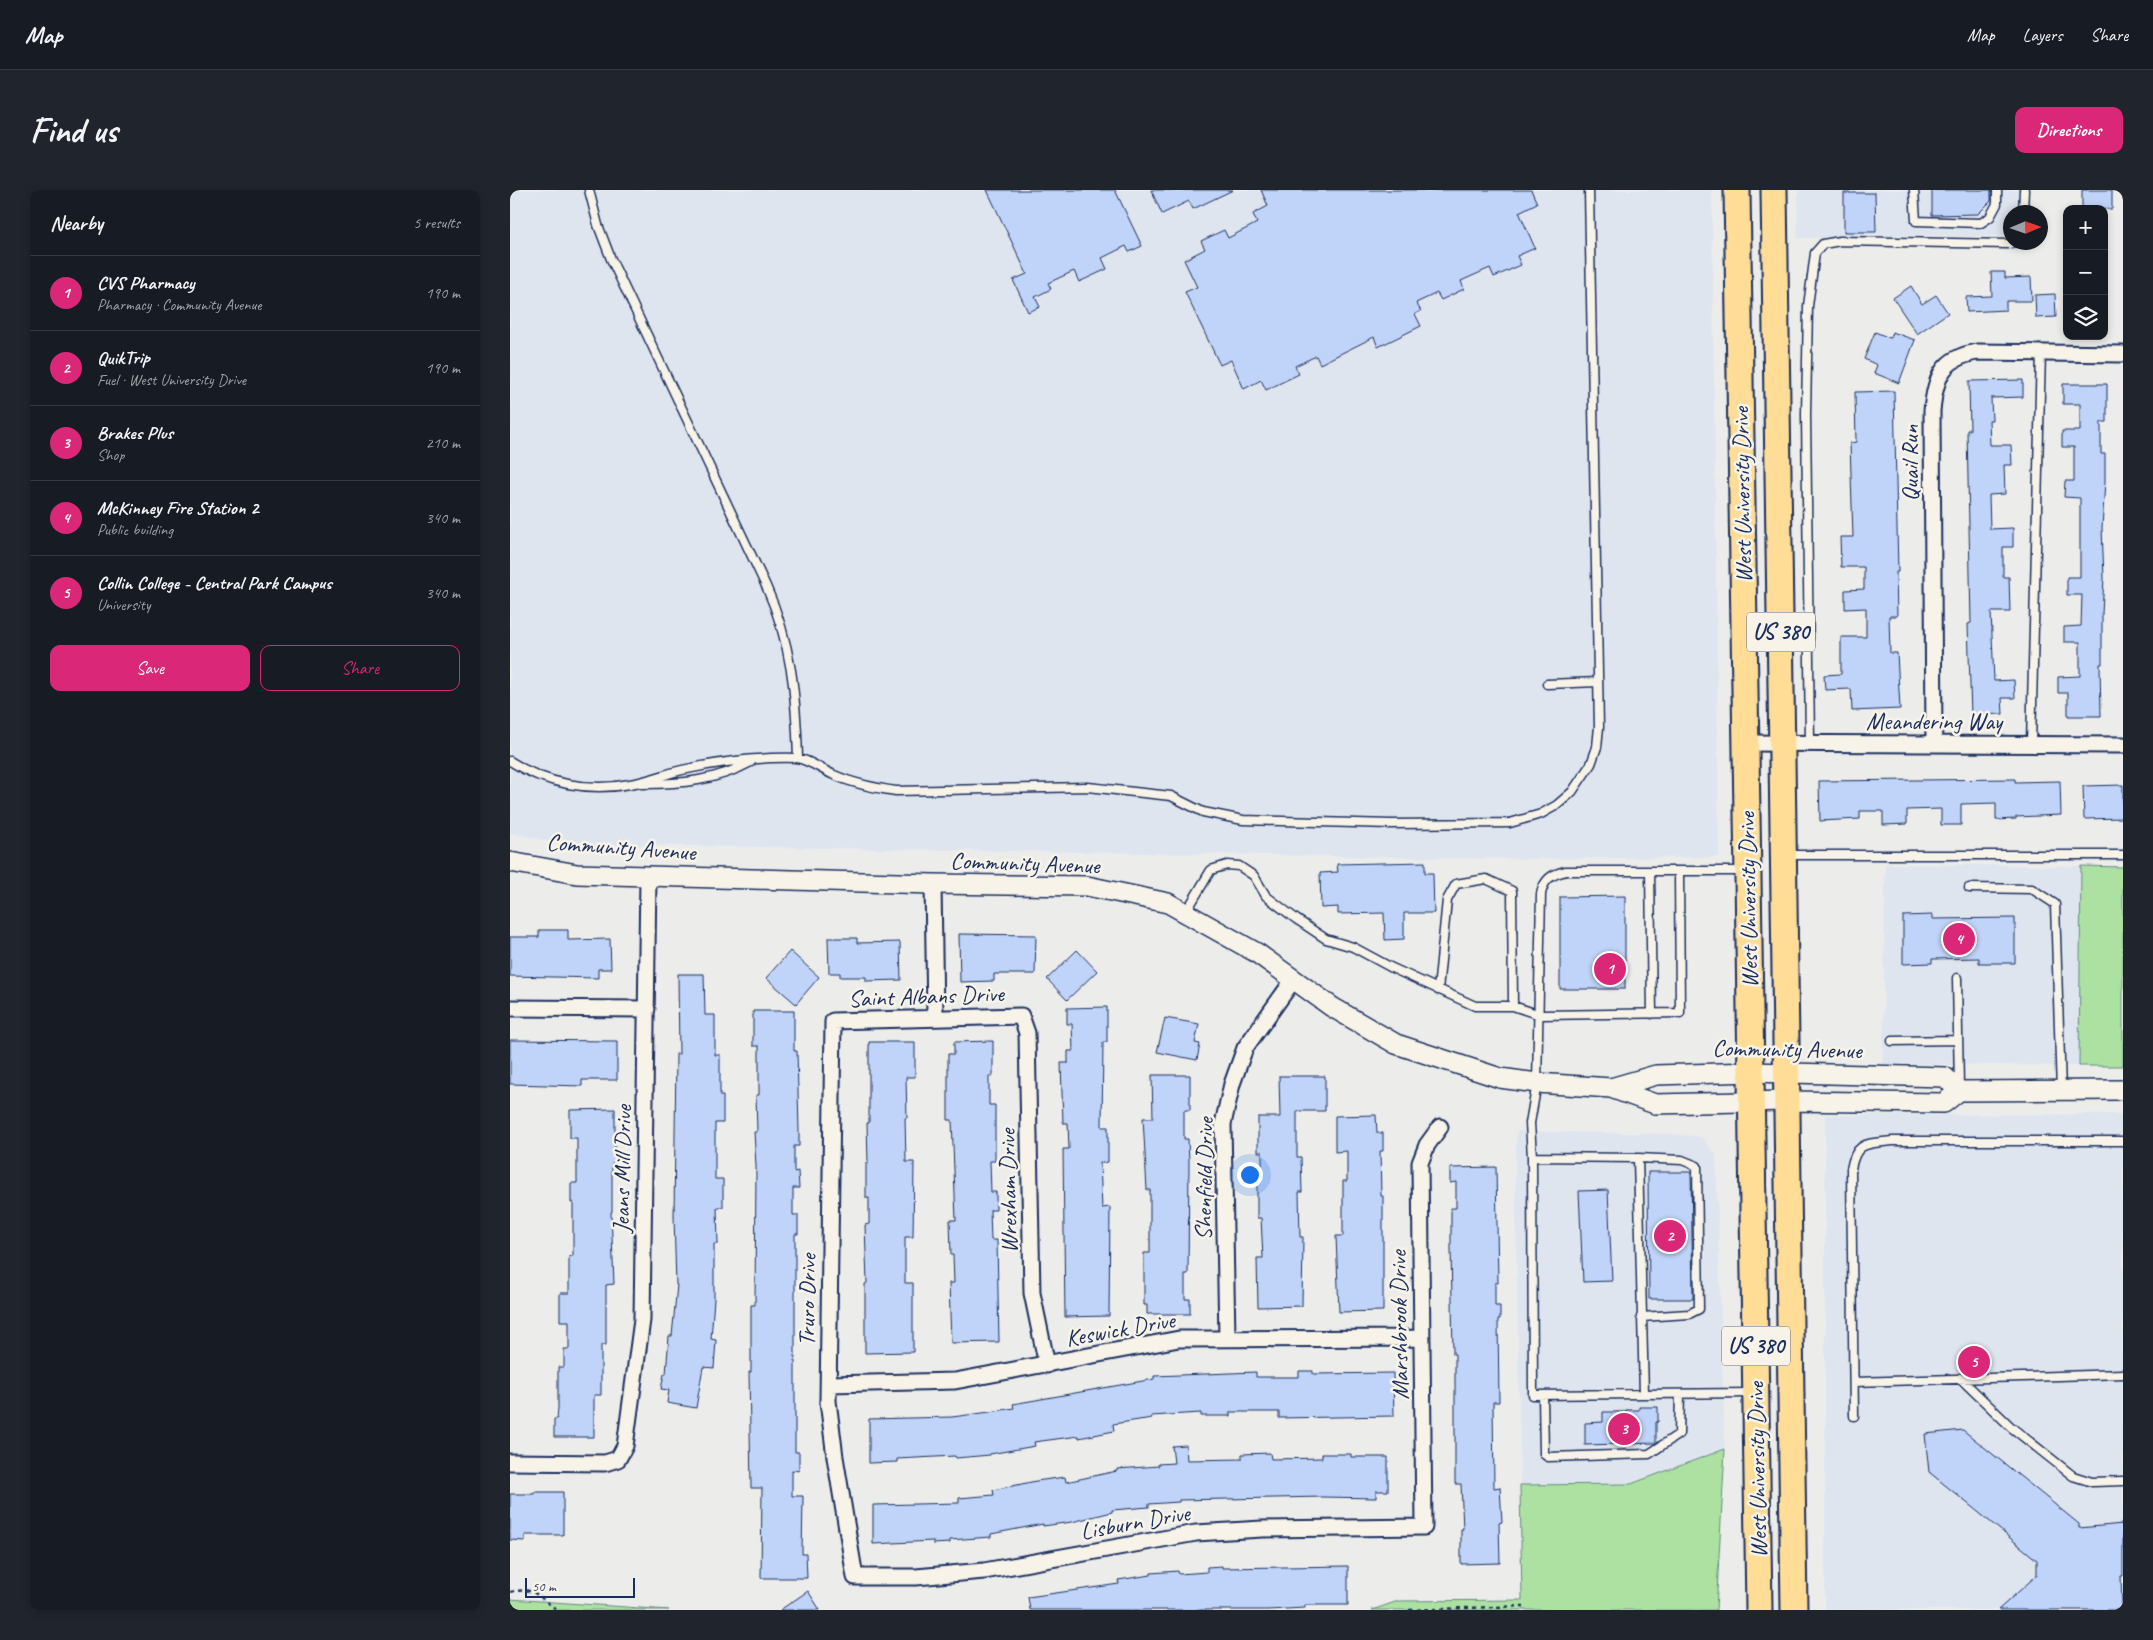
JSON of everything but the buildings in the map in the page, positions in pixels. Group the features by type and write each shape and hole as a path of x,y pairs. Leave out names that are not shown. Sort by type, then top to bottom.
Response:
{"highway":[{"name":"West University Drive","path":"1737,190 1747,871 1753,1103 1758,1610"},
{"name":"West University Drive","path":"1774,190 1794,1610"}],"street":[{"name":"Quail Run","path":"1934,744 1932,411 1936,385 1942,371 1958,356 1977,352 2123,354"},
{"name":"Meandering Way","path":"1745,743 2123,745"},
{"name":"Community Avenue","path":"510,862 577,874 648,877 1087,886 1168,903 1257,953 1332,1007 1396,1044 1500,1078 1537,1083 1611,1088 1655,1104 1786,1101 1944,1103 1959,1091 2123,1090"},
{"name":"Jeans Mill Drive","path":"510,1462 606,1463 618,1459 625,1446 642,1320 648,877"},
{"path":"933,884 935,1017"},
{"name":"Shenfield Drive","path":"1228,1338 1223,1124 1232,1084 1245,1048 1294,979"},
{"path":"510,1008 646,1009"},
{"name":"Saint Albans Drive","path":"833,1020 1021,1016"},
{"name":"Wrexham Drive","path":"1021,1016 1027,1033 1032,1293 1047,1365"},
{"name":"Truro Drive","path":"833,1020 828,1401 835,1457 855,1577"},
{"name":"Community Avenue","path":"1611,1088 1656,1075 1752,1072 1944,1077 1959,1091"},
{"name":"Marshbrook Drive","path":"1424,1527 1420,1163 1427,1145 1440,1127"},
{"name":"Keswick Drive","path":"829,1384 955,1381 1047,1365 1113,1350 1179,1340 1228,1338 1421,1338"},
{"name":"Lisburn Drive","path":"855,1577 916,1577 984,1571 1196,1533 1262,1529 1424,1527"}],"lane":[{"path":"589,190 598,225 611,259 766,586 781,622 795,691 798,758"},
{"path":"630,784 682,770 755,760 798,758 852,783 896,791 1088,787 1171,796 1203,812 1243,820 1391,824 1510,824 1526,820 1557,805 1583,779 1597,747 1599,727 1589,190"},
{"path":"1914,190 1916,221 1981,223 1990,217 1997,204 1997,190"},
{"path":"2023,205 2024,190"},
{"path":"1810,743 1806,415 1808,306 1815,253 1823,244 1840,241 2003,244"},
{"path":"2031,744 2041,352"},
{"path":"1547,684 1598,682"},
{"path":"510,761 532,773 569,784 604,787 630,784 678,783 714,778 755,760"},
{"path":"1784,855 2123,855"},
{"path":"1186,913 1211,870 1227,865 1239,866 1254,876 1266,896 1326,939 1353,947 1438,990 1475,1006 1513,1006 1540,1015 1680,1014 1679,871"},
{"path":"1747,871 1566,871 1552,875 1543,885 1541,894 1540,1015 1537,1083 1530,1123 1532,1157 1533,1395 1756,1392"},
{"path":"1650,871 1652,1014"},
{"path":"1438,990 1447,900 1456,884 1486,879 1512,891 1513,1006"},
{"path":"1969,888 2032,889 2055,904 2061,1090"},
{"path":"1957,978 1959,1091"},
{"path":"1892,1041 1957,1040"},
{"path":"1854,1416 1851,1169 1854,1155 1860,1147 1868,1143 1892,1142 2123,1141"},
{"path":"1532,1157 1682,1160 1697,1166 1699,1309 1683,1314 1641,1317"},
{"path":"1638,1158 1644,1394"},
{"path":"1854,1382 2123,1374"},
{"path":"1960,1378 2012,1427 2073,1476 2092,1482 2123,1481"},
{"path":"1543,1395 1544,1454 1548,1457 1649,1454 1679,1434 1680,1394"}],"path":[{"path":"510,1592 531,1590 558,1610"},
{"path":"1409,1610 1524,1606"}],"shaded area":[{"path":"510,190 1712,190 1719,857 1513,859 564,844 510,833"},
{"path":"1798,190 2018,190 2017,205 2003,205 2002,237 1897,235 1897,239 1797,238"},
{"path":"1885,864 2081,866 2079,1066 1883,1064"},
{"path":"2123,1114 2123,1610 1825,1610 1825,1115"},
{"path":"1517,1131 1676,1134 1701,1137 1716,1154 1725,1449 1631,1484 1520,1485 1515,1162"}],"green space":[{"path":"2081,866 2123,867 2123,1066 2079,1066"},
{"path":"1725,1449 1716,1610 1372,1610 1398,1601 1522,1600 1520,1485 1631,1484"},
{"path":"510,1599 669,1610 510,1610"}],"place":[{"name":"McKinney Fire Station 2","path":"1959,939"},
{"name":"CVS Pharmacy","path":"1610,969"},
{"name":"QuikTrip","path":"1670,1236"},
{"name":"Collin College - Central Park Campus","path":"1974,1362"},
{"name":"Brakes Plus","path":"1624,1429"}]}
